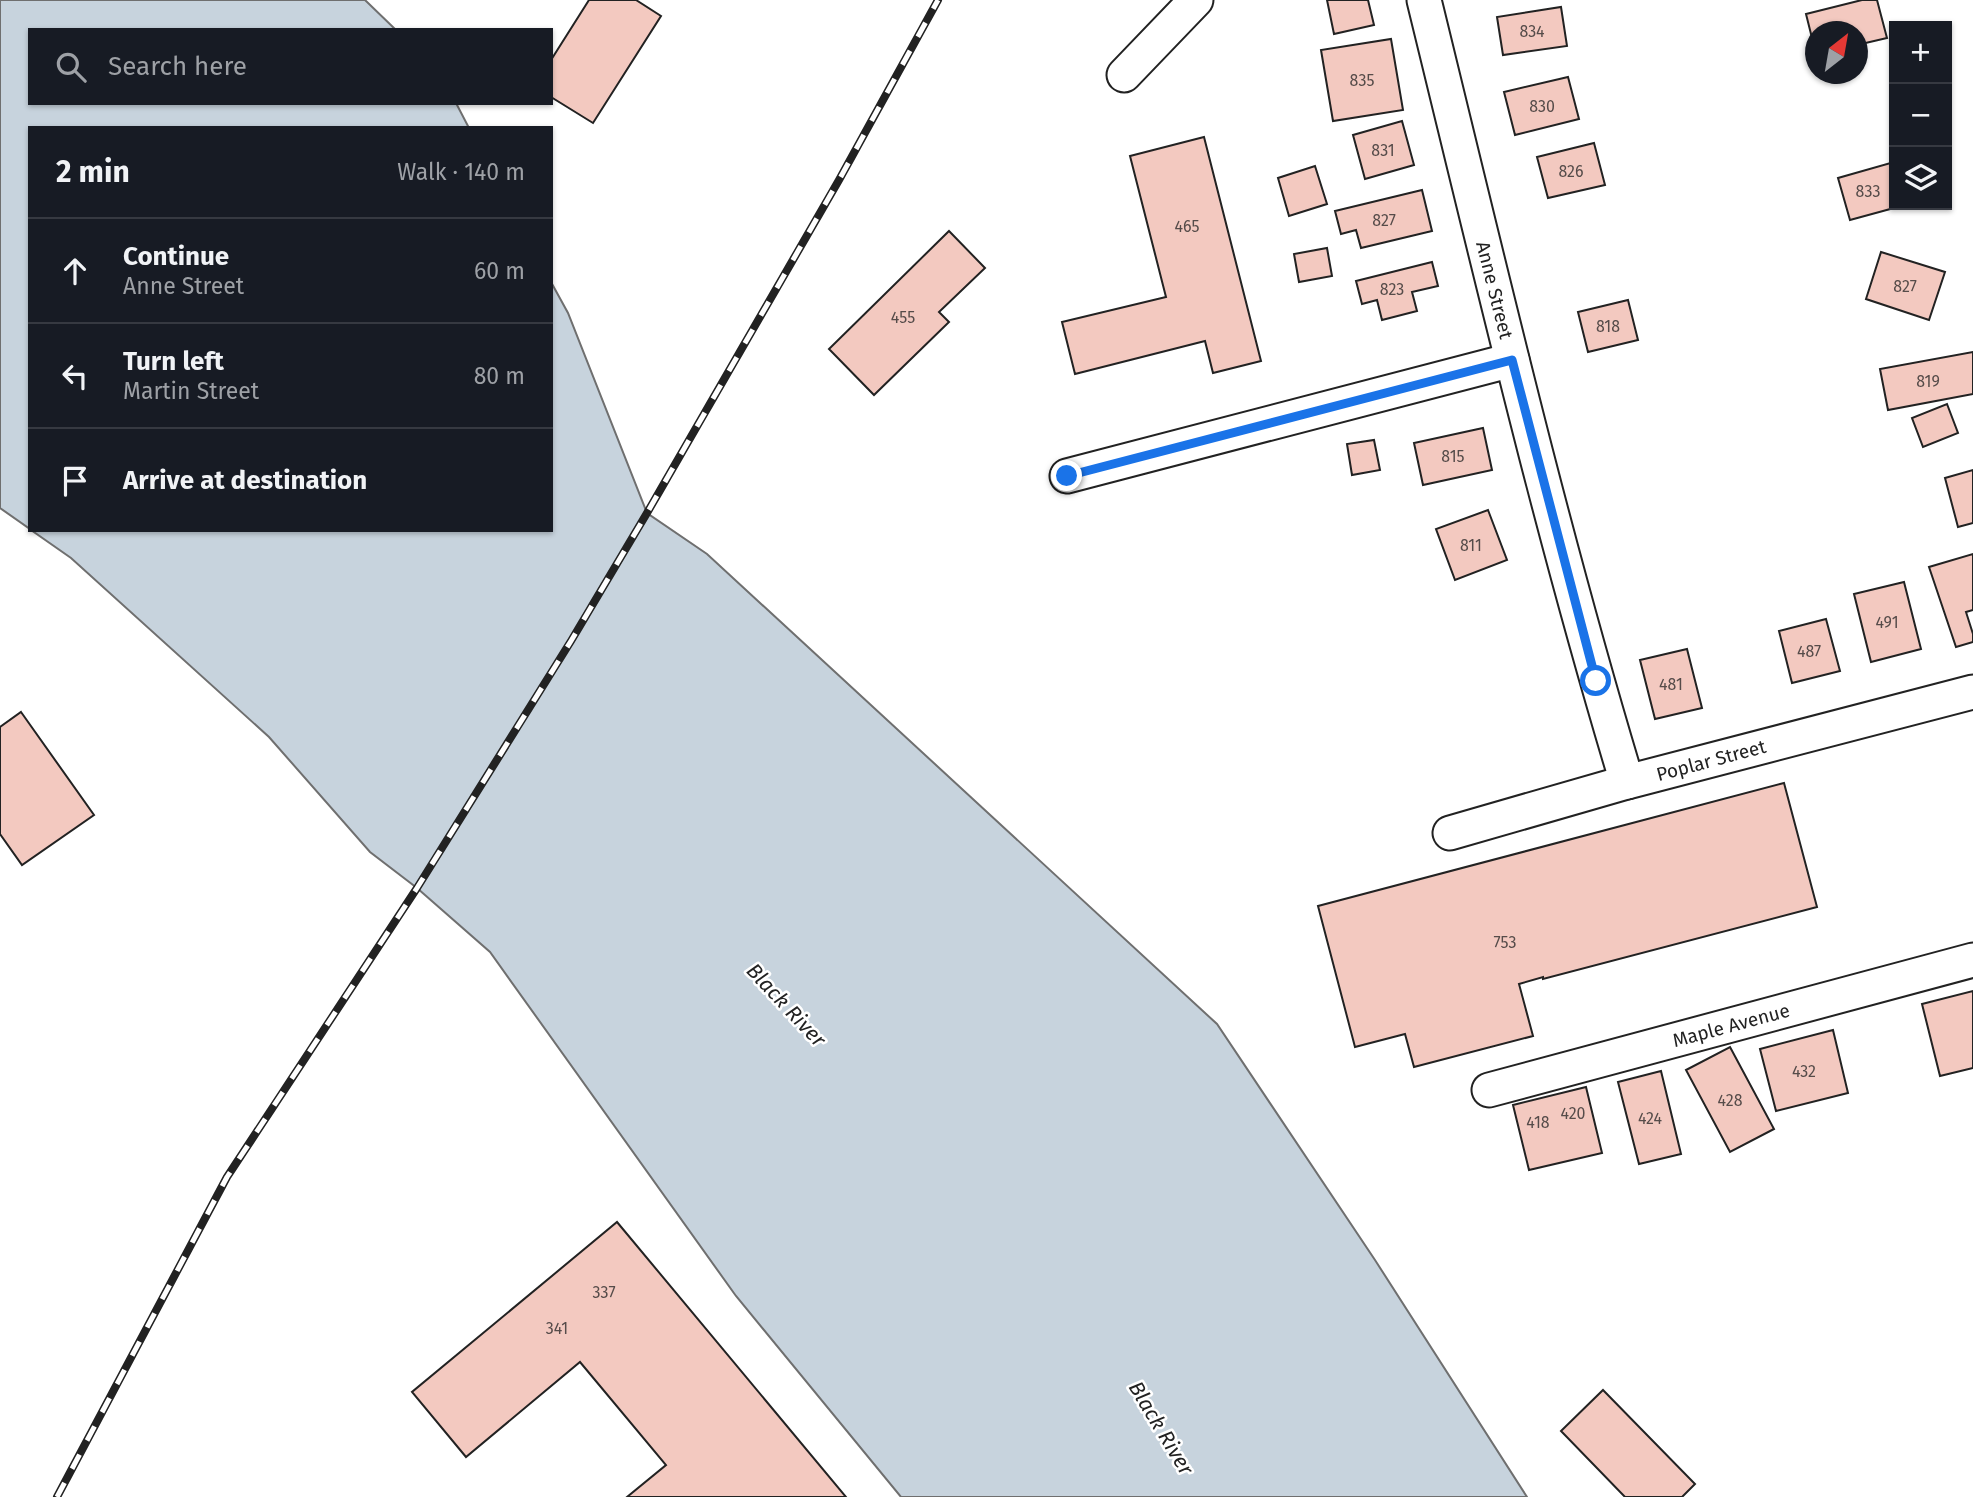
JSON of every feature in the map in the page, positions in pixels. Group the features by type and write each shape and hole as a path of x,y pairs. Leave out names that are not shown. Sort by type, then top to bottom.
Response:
{"street":[{"path":"1124,75 1196,0"},
{"name":"Anne Street","path":"1424,0 1512,360 1596,681 1626,782"},
{"path":"1067,476 1512,360"},
{"name":"Poplar Street","path":"1450,833 1626,782 1973,692"},
{"name":"Maple Avenue","path":"1489,1090 1973,960"}],"water":[{"path":"0,0 365,0 394,28 28,28 28,105 457,105 468,126 28,126 28,528 0,508"},
{"name":"Black River","path":"553,286 568,313 647,513 707,554 1217,1024 1375,1260 1527,1497 901,1497 736,1296 490,952 417,888 370,852 269,737 71,558 34,532 553,532"}],"building":[{"path":"589,0 636,0 661,16 593,123 553,98 553,57"},
{"path":"1327,0 1368,0 1374,25 1334,34"},
{"path":"1862,0 1877,0 1887,38 1868,42 1868,21 1808,21 1806,14"},
{"path":"1561,7 1567,46 1503,55 1497,17"},
{"path":"1391,39 1403,110 1333,121 1321,50"},
{"path":"1568,77 1579,119 1515,135 1504,92"},
{"path":"1402,121 1414,165 1365,179 1353,135"},
{"path":"1204,137 1261,361 1213,373 1205,341 1075,374 1062,322 1166,297 1130,156"},
{"path":"1594,143 1605,185 1548,198 1537,157"},
{"path":"1889,163 1889,209 1850,220 1838,178"},
{"path":"1315,166 1327,204 1289,216 1278,178"},
{"path":"1422,190 1432,231 1361,248 1356,230 1341,234 1335,211"},
{"path":"949,231 985,268 939,312 949,322 874,395 829,349"},
{"path":"1327,248 1332,276 1299,282 1294,254"},
{"path":"1881,252 1945,272 1929,320 1866,299"},
{"path":"1432,262 1438,286 1412,292 1417,311 1382,320 1377,300 1362,304 1356,281"},
{"path":"1628,300 1638,340 1588,352 1578,312"},
{"path":"1973,352 1973,394 1888,410 1880,369"},
{"path":"1947,404 1958,433 1923,447 1912,418"},
{"path":"1483,428 1492,470 1423,485 1414,443"},
{"path":"1374,440 1380,470 1352,475 1347,444"},
{"path":"1973,470 1973,523 1958,527 1945,478"},
{"path":"1488,510 1507,560 1455,580 1436,529"},
{"path":"1973,554 1973,610 1966,612 1973,642 1956,647 1929,567"},
{"path":"1904,582 1921,649 1871,662 1854,594"},
{"path":"1826,619 1840,671 1792,683 1779,631"},
{"path":"1687,649 1702,708 1655,719 1640,660"},
{"path":"21,712 94,815 22,865 0,834 0,727"},
{"path":"1784,783 1817,907 1519,984 1533,1036 1414,1067 1405,1034 1355,1047 1318,906"},
{"path":"1973,991 1973,1068 1940,1076 1922,1004"},
{"path":"1833,1030 1848,1093 1776,1111 1760,1049"},
{"path":"1730,1047 1774,1129 1730,1152 1686,1070"},
{"path":"1661,1071 1681,1154 1639,1164 1618,1082"},
{"path":"1586,1087 1602,1153 1529,1170 1513,1105"},
{"path":"617,1222 846,1497 627,1497 666,1465 580,1362 466,1457 412,1392"},
{"path":"1603,1390 1695,1484 1682,1497 1625,1497 1561,1431"}],"railway":[{"path":"57,1497 227,1177 417,888 571,641 839,180 938,0"}],"route":[{"path":"1067,476 1512,360 1596,681"}]}
